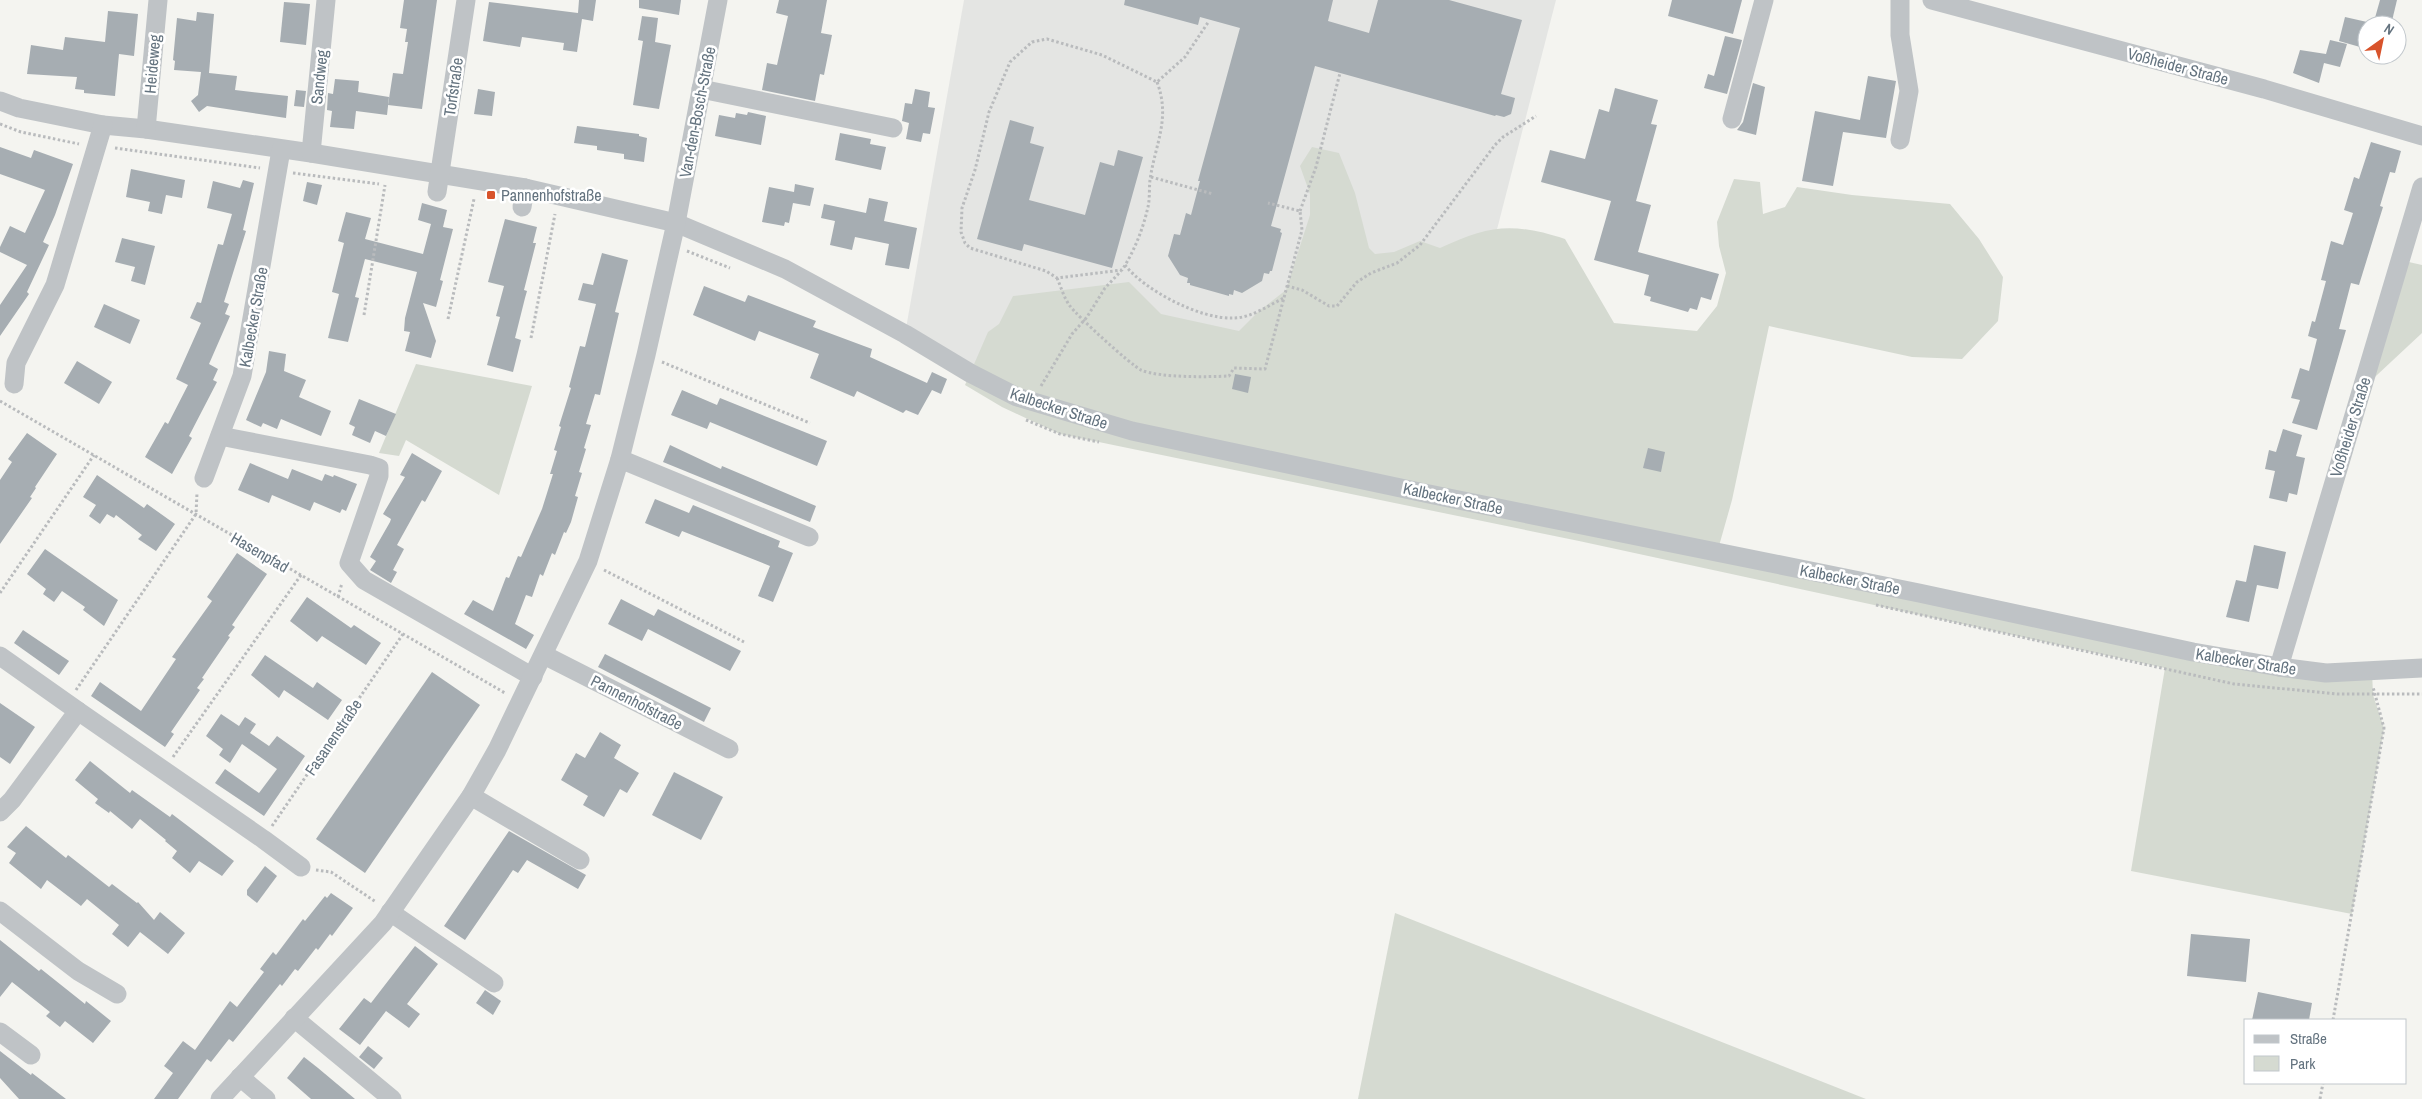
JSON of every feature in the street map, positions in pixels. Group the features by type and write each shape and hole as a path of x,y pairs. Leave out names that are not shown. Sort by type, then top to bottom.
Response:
{"street":[{"name":"Heideweg","path":"146,129 158,0"},
{"name":"Sandweg","path":"312,153 326,0"},
{"name":"Torfstraße","path":"440,173 466,0"},
{"name":"Van-den-Bosch-Straße","path":"676,223 718,0"},
{"path":"1732,119 1764,0"},
{"path":"1900,0 1900,26 1909,91 1900,140"},
{"name":"Voßheider Straße","path":"1932,0 2264,89 2422,136"},
{"path":"701,89 893,128"},
{"name":"Kalbecker Straße","path":"0,101 36,112 103,125 146,129 312,153 525,188 676,223 785,269 868,313 970,373 1032,402 1132,430 1197,445 1920,593 2184,650 2279,667 2326,673 2422,668"},
{"path":"14,384 16,363 55,285 103,125"},
{"name":"Kalbecker Straße","path":"204,478 242,376 281,150"},
{"path":"437,192 440,173"},
{"name":"Voßheider Straße","path":"2279,667 2422,187"},
{"path":"522,207 525,188"},
{"path":"220,1099 383,923 471,796 497,750 588,561 620,459 676,223"},
{"path":"220,436 379,468 379,476 349,563 364,580 533,677"},
{"path":"620,459 809,537"},
{"name":"Pannenhofstraße","path":"544,655 730,749"},
{"path":"0,656 263,839 301,868"},
{"path":"0,812 12,800 72,706"},
{"path":"471,796 580,860"},
{"path":"0,911 78,971 117,994"},
{"path":"390,912 494,983"},
{"path":"294,1018 392,1099"},
{"path":"0,1032 30,1055"},
{"path":"240,1077 266,1099"}],"path":[{"path":"1157,82 1185,57 1209,21"},
{"path":"1032,402 1072,334 1084,322 1105,288 1132,256 1149,206 1151,177 1161,137 1164,113 1162,96 1157,82 1102,55 1047,39 1032,42 1010,62 989,112 975,170 962,208 961,232 965,243 970,248 1046,271 1057,278 1069,305 1084,322 1141,370 1168,374 1229,376 1234,368 1265,369 1302,230 1300,211 1316,167 1340,73"},
{"path":"1287,286 1302,290 1329,306 1337,306 1357,282 1372,273 1397,263 1420,245 1494,145 1536,116"},
{"path":"0,124 21,132 47,138 97,146 394,186"},
{"path":"1151,177 1213,194"},
{"path":"364,315 386,185"},
{"path":"465,197 484,200"},
{"path":"448,319 474,199"},
{"path":"1268,203 1300,211"},
{"path":"522,207 564,215"},
{"path":"531,338 555,213"},
{"path":"671,244 734,269"},
{"path":"1125,266 1131,274 1177,303 1218,316 1234,318 1246,316 1284,298"},
{"path":"1057,278 1122,270"},
{"path":"646,355 810,423"},
{"name":"Hasenpfad","path":"0,401 510,696 519,704"},
{"path":"1018,416 1060,434 1103,443"},
{"path":"0,593 94,455"},
{"path":"72,706 196,514"},
{"path":"588,561 744,642"},
{"path":"164,770 301,575"},
{"path":"1874,605 2234,684 2338,694 2422,694"},
{"name":"Fasanenstraße","path":"263,839 403,634"},
{"path":"2333,1019 2384,728 2378,708"},
{"path":"301,868 331,872 390,912"},
{"path":"2320,1099 2323,1084"}],"shaded area":[{"path":"964,0 1556,0 1429,494 1017,397 905,334"}],"green space":[{"path":"1312,147 1339,153 1355,193 1369,248 1375,254 1394,252 1420,241 1440,248 1473,234 1501,228 1530,230 1565,239 1614,323 1697,331 1717,306 1726,273 1719,246 1717,222 1734,179 1760,182 1763,214 1785,207 1797,187 1852,195 1950,204 1979,239 2003,277 1998,321 1962,359 1912,357 1769,326 1732,500 1717,553 2101,633 2372,671 2373,695 2384,728 2352,914 2131,871 2165,668 1579,541 1060,434 1002,407 965,385 988,332 999,324 1013,296 1129,282 1161,314 1239,331 1258,312 1286,290 1310,215 1310,194 1300,166"},
{"path":"2400,260 2422,265 2422,333 2362,389"},
{"path":"416,364 532,386 499,495 406,440 399,456 379,453"},
{"path":"1395,913 1866,1099 1358,1099"}],"building":[{"path":"404,0 437,0 422,109 388,105 393,73 403,74 408,42 405,42 407,29 400,28"},
{"path":"579,0 596,0 593,21 582,19 577,52 563,50 564,43 522,37 520,47 483,41 489,2 578,13"},
{"path":"639,0 681,0 679,15 639,8"},
{"path":"779,0 827,0 821,33 832,35 824,75 820,74 815,101 762,90 767,63 777,65 788,16 776,13"},
{"path":"1125,0 1333,0 1328,21 1369,33 1378,0 1449,0 1522,20 1501,94 1515,98 1511,114 1504,117 1495,116 1315,66 1271,226 1281,229 1280,232 1282,233 1272,271 1269,274 1264,273 1262,281 1242,293 1234,290 1233,295 1229,294 1229,296 1190,285 1190,283 1187,283 1188,278 1180,275 1168,256 1174,234 1180,235 1186,213 1191,215 1200,181 1198,181 1240,28 1200,17 1198,25 1124,5"},
{"path":"1672,0 1742,0 1733,34 1668,16"},
{"path":"2380,0 2397,0 2393,15 2376,15"},
{"path":"284,2 310,4 306,45 280,42"},
{"path":"108,11 138,14 134,56 119,54 115,96 84,93 84,90 75,89 77,77 27,74 31,45 63,50 65,37 105,42"},
{"path":"197,12 214,14 209,73 237,76 235,90 288,96 286,118 207,106 199,112 191,101 198,95 201,72 174,70 175,61 173,60 177,18 196,21"},
{"path":"642,16 658,18 655,42 671,45 659,109 633,105 643,41 638,40"},
{"path":"2345,17 2357,20 2357,46 2339,41"},
{"path":"1725,36 1742,40 1727,94 1704,88 1708,74 1714,76"},
{"path":"2330,40 2347,44 2340,67 2324,63 2319,83 2293,73 2300,50 2326,54"},
{"path":"1868,76 1896,81 1886,138 1843,132 1833,186 1802,181 1815,111 1860,120"},
{"path":"335,79 359,81 358,92 389,97 387,115 356,111 354,129 330,127 332,111 327,110 328,93 333,94"},
{"path":"1753,83 1765,87 1756,135 1737,130 1743,122"},
{"path":"1615,88 1658,100 1651,124 1657,125 1636,201 1651,205 1638,252 1719,274 1711,300 1701,297 1697,310 1690,308 1688,312 1650,301 1651,297 1644,295 1649,275 1594,260 1611,201 1541,182 1550,150 1585,159 1599,109 1609,112"},
{"path":"478,89 495,92 492,116 474,114"},
{"path":"915,89 930,92 928,107 935,108 930,134 923,133 921,142 906,139 909,123 902,121 905,103 912,104"},
{"path":"296,90 306,91 304,107 294,106"},
{"path":"748,112 766,116 761,145 715,136 719,115 735,118 736,113 747,115"},
{"path":"1010,120 1034,127 1030,143 1044,147 1029,200 1085,215 1100,162 1114,166 1118,150 1143,157 1112,268 1024,244 1022,251 977,239"},
{"path":"577,126 639,134 639,136 647,138 644,162 624,159 624,154 597,150 597,146 574,143"},
{"path":"840,133 871,139 870,144 886,147 881,170 835,160"},
{"path":"2371,142 2401,151 2395,173 2390,172 2380,206 2383,207 2359,285 2351,283 2339,329 2346,330 2317,430 2292,423 2300,400 2291,398 2300,368 2309,371 2317,339 2308,336 2312,321 2315,322 2326,281 2321,280 2331,241 2343,245 2353,213 2344,210 2354,177 2359,179"},
{"path":"0,147 31,158 34,150 73,164 55,215 43,242 49,245 27,292 29,294 0,336 0,305 27,265 0,252 0,247 10,226 25,233 45,190 0,174"},
{"path":"131,169 185,180 182,198 166,195 162,214 148,211 150,202 126,197"},
{"path":"243,180 254,183 243,230 246,231 224,302 229,304 225,314 230,316 209,364 218,369 213,380 217,382 189,436 192,438 172,474 145,457 165,422 168,424 188,385 176,379 201,323 190,318 197,302 201,303 218,244 223,245 232,214 207,208 213,181 240,188"},
{"path":"307,182 322,185 317,205 303,201"},
{"path":"795,184 814,188 810,206 793,203 789,223 785,222 784,226 762,222 769,187 794,192"},
{"path":"869,198 888,202 884,221 917,228 909,269 885,265 889,244 855,237 852,250 830,245 835,221 821,218 824,204 866,213"},
{"path":"422,203 447,210 443,227 453,229 440,280 443,281 436,307 423,303 436,341 431,358 405,351 410,332 404,331 405,318 417,272 365,259 355,297 359,298 348,342 328,338 339,294 332,292 344,243 338,241 346,212 371,218 365,239 423,254 431,224 418,220"},
{"path":"505,219 537,227 533,243 536,243 524,290 527,291 515,338 521,340 513,372 487,365 500,317 496,316 504,286 488,282"},
{"path":"122,238 155,246 145,285 131,281 135,267 115,262"},
{"path":"602,253 628,260 615,312 619,313 600,395 595,394 586,424 591,425 579,472 582,473 575,496 578,497 571,522 566,533 564,532 555,555 552,553 543,576 540,574 532,597 526,595 515,624 534,635 526,649 464,614 473,600 493,611 506,577 509,578 518,556 521,557 542,509 553,474 550,474 557,451 554,450 561,427 559,426 571,388 569,387 580,346 585,347 596,304 578,300 583,283 593,285"},
{"path":"704,286 745,302 748,295 816,321 813,327 872,349 870,357 927,383 932,372 947,379 941,394 932,390 918,415 906,410 903,413 857,391 854,397 810,378 819,354 759,331 755,341 693,315"},
{"path":"104,304 140,320 130,344 94,327"},
{"path":"269,351 286,354 284,371 306,380 299,397 331,411 321,436 281,419 277,429 263,423 261,427 246,420 266,372"},
{"path":"77,361 112,382 99,404 64,383"},
{"path":"1235,374 1251,377 1248,393 1232,389"},
{"path":"682,390 717,405 720,398 827,441 817,466 710,422 707,429 671,415"},
{"path":"359,399 396,414 386,436 375,431 370,443 352,435 355,427 349,424"},
{"path":"2283,429 2302,435 2296,456 2305,458 2297,495 2289,493 2287,502 2269,498 2275,471 2265,469 2269,450 2276,452"},
{"path":"27,433 57,454 35,487 30,497 32,498 0,544 0,480 12,462 8,459"},
{"path":"670,445 721,469 722,466 816,506 810,522 663,462"},
{"path":"1648,448 1665,452 1661,472 1643,468"},
{"path":"412,453 442,471 425,502 422,500 397,545 404,549 393,570 397,572 391,583 370,570 376,561 370,557 390,522 391,519 383,514 405,477 400,475"},
{"path":"250,463 288,479 292,469 322,481 325,474 333,477 334,475 357,484 346,511 342,509 340,513 314,502 310,511 272,495 269,503 238,490"},
{"path":"97,475 144,508 147,504 175,524 156,551 138,539 142,535 116,515 114,518 107,514 100,524 89,516 96,505 83,497"},
{"path":"655,499 689,513 693,505 780,541 778,547 793,553 773,602 758,596 770,566 682,531 679,537 645,523"},
{"path":"2254,545 2286,552 2278,589 2257,585 2249,622 2226,617 2236,580 2246,582"},
{"path":"45,549 118,600 104,626 83,610 85,607 62,591 54,602 43,594 46,589 27,574"},
{"path":"237,553 267,574 232,625 235,627 228,636 230,637 202,678 204,679 197,688 200,690 171,732 174,734 165,747 91,696 100,682 141,711 176,659 172,657 212,601 207,597"},
{"path":"307,597 351,628 354,625 381,643 366,665 322,636 317,642 290,621"},
{"path":"621,599 654,616 658,609 741,651 730,671 648,629 642,641 608,624"},
{"path":"23,630 69,661 59,675 14,643"},
{"path":"605,654 711,708 704,722 598,667"},
{"path":"265,655 313,688 317,682 342,700 328,720 284,690 279,698 251,675"},
{"path":"432,672 480,705 365,873 316,839"},
{"path":"0,703 35,727 10,764 0,757"},
{"path":"221,714 239,726 245,717 256,724 250,733 269,746 277,736 305,756 264,816 215,783 225,769 259,793 277,769 242,744 230,763 219,755 223,749 206,736"},
{"path":"600,732 621,745 614,758 639,773 627,793 620,789 604,817 583,805 588,796 561,780 576,753 585,758"},
{"path":"90,761 130,793 132,790 170,817 172,814 234,861 222,876 199,861 190,873 172,858 177,851 140,819 132,829 110,811 109,813 95,803 98,799 75,780"},
{"path":"674,772 723,797 701,840 652,815"},
{"path":"26,826 66,858 68,855 109,887 112,884 138,902 154,920 160,912 185,933 168,954 140,932 128,947 112,934 119,925 87,899 81,906 47,880 41,889 9,863 16,853 7,847"},
{"path":"509,831 586,875 578,889 527,860 518,873 513,870 465,940 444,926"},
{"path":"265,866 277,876 257,903 247,895 247,890"},
{"path":"331,893 353,908 332,936 330,934 318,950 316,948 298,971 295,969 282,986 280,984 233,1042 229,1039 211,1062 207,1059 178,1099 154,1099 173,1073 164,1066 183,1041 195,1050 230,1001 237,1007 264,972 260,969 273,952 276,955 303,919 305,921 325,896 327,898"},
{"path":"2191,934 2250,939 2246,982 2187,976"},
{"path":"0,940 39,971 41,969 85,1004 86,1001 111,1021 93,1043 65,1021 60,1027 46,1016 50,1012 12,982 0,997"},
{"path":"415,946 438,964 407,1004 420,1014 409,1028 386,1011 360,1045 339,1029 364,998 371,1003"},
{"path":"485,990 501,1001 493,1015 476,1003"},
{"path":"2258,992 2312,1003 2309,1019 2252,1019"},
{"path":"368,1046 383,1058 374,1069 359,1057"},
{"path":"0,1051 66,1099 19,1099 0,1078"},
{"path":"304,1057 355,1099 311,1099 287,1078"}],"place":[{"name":"Pannenhofstraße","path":"491,195"}]}
